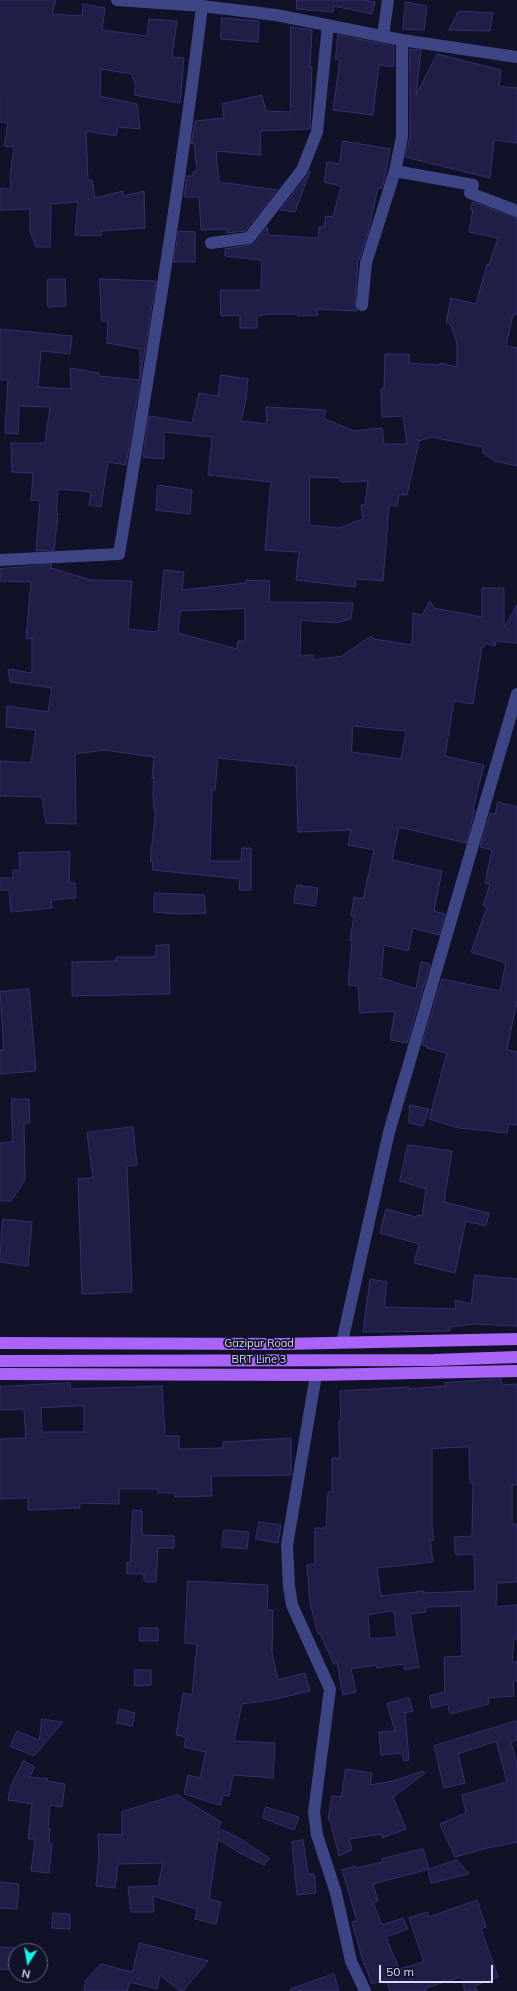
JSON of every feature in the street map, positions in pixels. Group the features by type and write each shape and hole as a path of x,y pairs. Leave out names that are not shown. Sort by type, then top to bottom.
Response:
{"main road":[{"name":"Gazipur Road","path":"0,1343 282,1344 517,1339"},
{"name":"BRT Line 3","path":"0,1362 434,1360 517,1357"},
{"path":"0,1374 316,1375 517,1371"}],"street":[{"path":"117,0 202,6 276,15 402,40 517,57"},
{"path":"382,36 388,0"},
{"path":"0,560 119,554 189,120 202,6"},
{"path":"211,243 249,238 302,170 317,132 323,88 328,25"},
{"path":"362,305 366,263 395,171 402,137 402,40"},
{"path":"395,171 472,185 470,193 517,211"},
{"path":"342,1342 388,1132 517,694"},
{"path":"316,1375 287,1545 288,1586 292,1605 330,1689 314,1812 316,1835 336,1893 351,1961 365,1991"}],"building":[{"path":"0,0 56,0 52,14 82,16 83,4 105,8 102,30 147,36 149,19 177,21 172,57 184,58 180,103 134,95 136,87 132,74 101,69 100,96 137,104 140,129 118,127 116,136 86,131 88,180 92,180 95,198 123,191 123,196 144,191 145,228 101,231 101,236 75,235 78,202 51,204 50,247 36,247 30,231 30,209 0,210 0,188 11,189 10,176 14,147 4,146 8,123 0,122"},
{"path":"297,0 364,0 375,2 372,14 334,6 333,12 297,9"},
{"path":"406,2 427,6 424,30 403,29"},
{"path":"459,11 493,13 490,31 449,30"},
{"path":"222,18 259,21 258,42 221,39"},
{"path":"291,27 312,30 310,67 312,67 310,129 260,131 261,155 216,151 219,182 277,190 245,231 226,233 227,229 201,230 199,197 184,197 187,176 193,176 193,172 197,172 194,143 191,144 195,121 224,118 222,104 262,95 266,111 290,112"},
{"path":"338,35 394,46 394,67 379,65 373,115 333,110 340,60 336,59"},
{"path":"410,49 421,50 416,95 437,54 501,70 499,86 517,88 517,143 494,140 490,178 405,157 410,137"},
{"path":"343,141 390,149 385,178 382,188 378,188 368,233 358,260 355,304 357,311 317,309 318,315 298,316 298,314 271,314 257,316 257,328 240,328 240,315 221,316 220,290 261,290 262,260 225,256 225,249 255,243 267,227 268,235 318,238 319,227 324,227 326,216 333,217 341,186 324,182 327,162 339,164"},
{"path":"310,171 295,212 280,210 308,175"},
{"path":"473,202 517,218 517,315 513,314 506,346 517,348 517,466 494,461 483,453 483,447 431,437 419,441 407,495 399,495 397,506 389,505 383,581 356,579 355,587 296,580 299,552 265,550 271,482 208,475 212,437 164,432 164,459 143,457 149,416 192,423 199,393 218,396 221,375 248,379 246,400 241,421 267,424 266,407 326,410 323,418 354,431 382,428 384,444 407,444 403,416 382,417 381,389 384,389 385,354 409,354 409,363 440,365 440,363 457,367 457,343 450,323 446,323 451,298 476,304 487,264 489,265 498,238 469,232 473,210 471,210","holes":["310,477 340,478 341,482 368,481 365,505 361,505 363,519 339,528 310,525"]},
{"path":"179,231 195,232 195,262 174,262"},
{"path":"48,279 65,279 66,306 48,307"},
{"path":"100,279 156,281 140,379 140,349 107,343 108,321 102,321"},
{"path":"0,329 72,336 70,354 41,351 38,387 71,389 70,368 99,373 99,376 140,380 126,465 108,462 101,507 89,505 91,492 58,489 56,514 58,514 54,550 36,551 40,501 31,500 33,473 12,472 11,443 45,443 50,407 19,406 18,434 5,433 8,380 0,380"},
{"path":"158,485 192,490 190,514 156,510"},
{"path":"52,565 51,568 91,580 132,581 128,629 158,632 164,570 184,572 182,590 246,583 246,580 270,581 269,602 353,603 351,619 336,623 301,620 300,656 313,655 313,660 342,656 371,636 374,639 412,645 413,613 422,615 430,601 434,608 482,617 482,588 504,588 504,628 517,605 517,643 496,641 495,646 485,643 484,647 482,647 473,704 454,701 445,756 484,765 473,809 475,810 466,843 399,827 392,860 442,871 434,911 445,914 439,935 413,928 408,951 384,945 381,978 416,989 421,962 430,964 407,1043 390,1040 395,1011 360,1013 358,986 348,985 352,940 350,940 354,916 351,916 354,897 363,899 374,850 348,845 351,830 298,832 296,766 218,758 215,790 212,790 210,861 241,861 242,848 251,848 251,890 239,890 240,879 153,870 152,861 150,861 156,810 154,810 153,794 154,778 152,778 154,757 104,750 75,754 76,824 46,823 42,797 0,796 0,761 31,763 36,730 6,727 7,706 48,712 52,688 10,682 8,669 32,673 32,638 26,639 31,582 0,581 0,569","holes":["245,609 245,641 238,641 237,649 178,633 180,611","353,726 406,731 401,759 352,752"]},
{"path":"498,802 517,807 517,1000 507,1050 517,1052 517,1125 509,1124 507,1133 459,1128 429,1119 447,1053 427,1048 427,1046 422,1045 442,979 500,991 506,963 471,952 487,907 483,905 490,884 485,883 492,850 480,847 490,813 495,814"},
{"path":"70,852 69,883 75,883 76,898 51,900 52,908 11,912 9,890 0,890 0,878 13,878 13,870 20,870 19,853"},
{"path":"297,885 318,888 315,906 294,903"},
{"path":"155,893 204,895 206,913 178,914 154,912"},
{"path":"169,945 170,994 72,996 72,962 116,961 116,957 156,957 156,946"},
{"path":"29,989 36,1071 0,1074 0,1050 4,1050 0,992"},
{"path":"12,1099 29,1099 30,1123 24,1123 25,1180 11,1201 0,1201 0,1143 12,1142"},
{"path":"410,1105 429,1109 423,1126 409,1123"},
{"path":"133,1127 137,1165 127,1166 132,1292 82,1294 78,1179 93,1178 87,1133"},
{"path":"408,1145 452,1151 444,1202 489,1213 486,1226 466,1221 455,1273 414,1263 419,1244 380,1233 386,1209 416,1217 417,1215 422,1216 426,1189 400,1181"},
{"path":"3,1219 32,1222 28,1266 0,1262"},
{"path":"475,1275 517,1279 517,1326 474,1324 450,1327 450,1331 363,1332 370,1279 387,1282 384,1307 456,1309 455,1300 471,1304"},
{"path":"501,1379 502,1385 517,1384 517,1485 512,1485 512,1524 517,1524 517,1582 497,1583 496,1607 517,1605 517,1639 514,1639 512,1662 517,1662 517,1681 513,1681 514,1696 488,1698 489,1704 450,1714 448,1704 432,1708 429,1696 445,1692 444,1657 462,1656 461,1606 426,1607 426,1612 410,1614 419,1667 405,1670 404,1664 377,1668 376,1665 351,1669 356,1692 343,1695 337,1662 334,1664 320,1634 318,1634 310,1603 307,1565 315,1564 315,1528 326,1528 328,1492 332,1492 332,1458 340,1458 340,1391 409,1387 409,1389 446,1386 445,1383","holes":["469,1447 470,1483 473,1483 472,1536 454,1537 456,1555 474,1554 475,1591 424,1593 424,1591 381,1596 377,1568 433,1562 430,1540 434,1540 432,1527 432,1449","394,1611 397,1637 370,1639 368,1615"]},
{"path":"70,1383 71,1389 162,1386 165,1436 179,1436 179,1449 223,1448 223,1442 291,1438 291,1475 211,1476 212,1496 175,1497 175,1493 158,1493 158,1489 119,1489 119,1504 80,1503 80,1508 28,1510 28,1498 0,1499 0,1439 26,1438 24,1409 0,1410 0,1387","holes":["84,1406 84,1432 42,1432 41,1408"]},
{"path":"133,1510 142,1511 142,1535 174,1536 174,1548 158,1548 156,1582 144,1581 144,1574 127,1574 127,1562 130,1562"},
{"path":"259,1522 281,1525 278,1543 256,1539"},
{"path":"224,1530 249,1532 247,1549 222,1547"},
{"path":"188,1581 268,1585 267,1610 273,1610 272,1652 278,1680 305,1673 310,1691 271,1700 242,1704 234,1741 275,1743 273,1778 233,1775 229,1796 223,1795 220,1805 184,1794 188,1775 200,1778 206,1752 184,1747 186,1737 176,1735 183,1693 192,1695 197,1644 185,1643"},
{"path":"140,1628 158,1628 158,1641 140,1641"},
{"path":"135,1670 151,1670 151,1685 135,1686"},
{"path":"409,1698 413,1711 405,1713 409,1760 404,1761 402,1753 381,1755 379,1732 395,1731 387,1704"},
{"path":"120,1709 135,1713 132,1726 117,1723"},
{"path":"42,1719 63,1722 34,1756 10,1746 17,1731 39,1740"},
{"path":"517,1721 517,1740 511,1742 517,1763 517,1842 487,1848 455,1857 440,1824 466,1813 462,1795 507,1782 496,1741 458,1754 465,1783 444,1788 434,1746"},
{"path":"24,1761 35,1767 29,1777 48,1779 47,1781 65,1784 62,1807 50,1805 48,1829 50,1829 49,1844 52,1844 49,1873 31,1871 35,1839 28,1839 32,1804 8,1800 11,1785"},
{"path":"346,1769 372,1773 370,1785 393,1781 423,1771 425,1773 393,1797 406,1829 382,1838 382,1834 349,1839 352,1850 339,1856 330,1820 328,1819 332,1796 341,1797"},
{"path":"177,1795 221,1822 218,1828 239,1838 269,1858 264,1865 238,1852 218,1839 209,1899 221,1902 216,1924 195,1919 197,1909 153,1896 154,1912 131,1912 128,1887 158,1886 163,1863 118,1864 115,1888 96,1886 99,1856 98,1834 122,1835 122,1812"},
{"path":"266,1807 299,1817 294,1830 263,1818"},
{"path":"303,1840 308,1874 314,1874 316,1893 297,1895 292,1842"},
{"path":"423,1849 429,1869 373,1884 378,1901 373,1902 382,1925 403,1918 408,1929 386,1937 399,1969 424,1962 409,1918 427,1912 429,1917 477,1900 486,1927 481,1929 498,1977 475,1986 477,1991 465,1991 461,1977 425,1988 426,1991 390,1991 386,1979 372,1984 364,1965 352,1922 357,1921 342,1870 355,1866 356,1868 382,1862 382,1859"},
{"path":"457,1860 469,1874 431,1883 428,1870"},
{"path":"0,1882 19,1884 17,1909 0,1908"},
{"path":"53,1913 70,1914 70,1929 52,1928"},
{"path":"140,1943 208,1961 183,1991 180,1991 160,1975 157,1989 130,1982 127,1991 84,1991 86,1980 101,1964 132,1972"},
{"path":"0,1947 8,1948 8,1970 0,1969"},
{"path":"334,1974 339,1991 291,1991 291,1989"}]}
